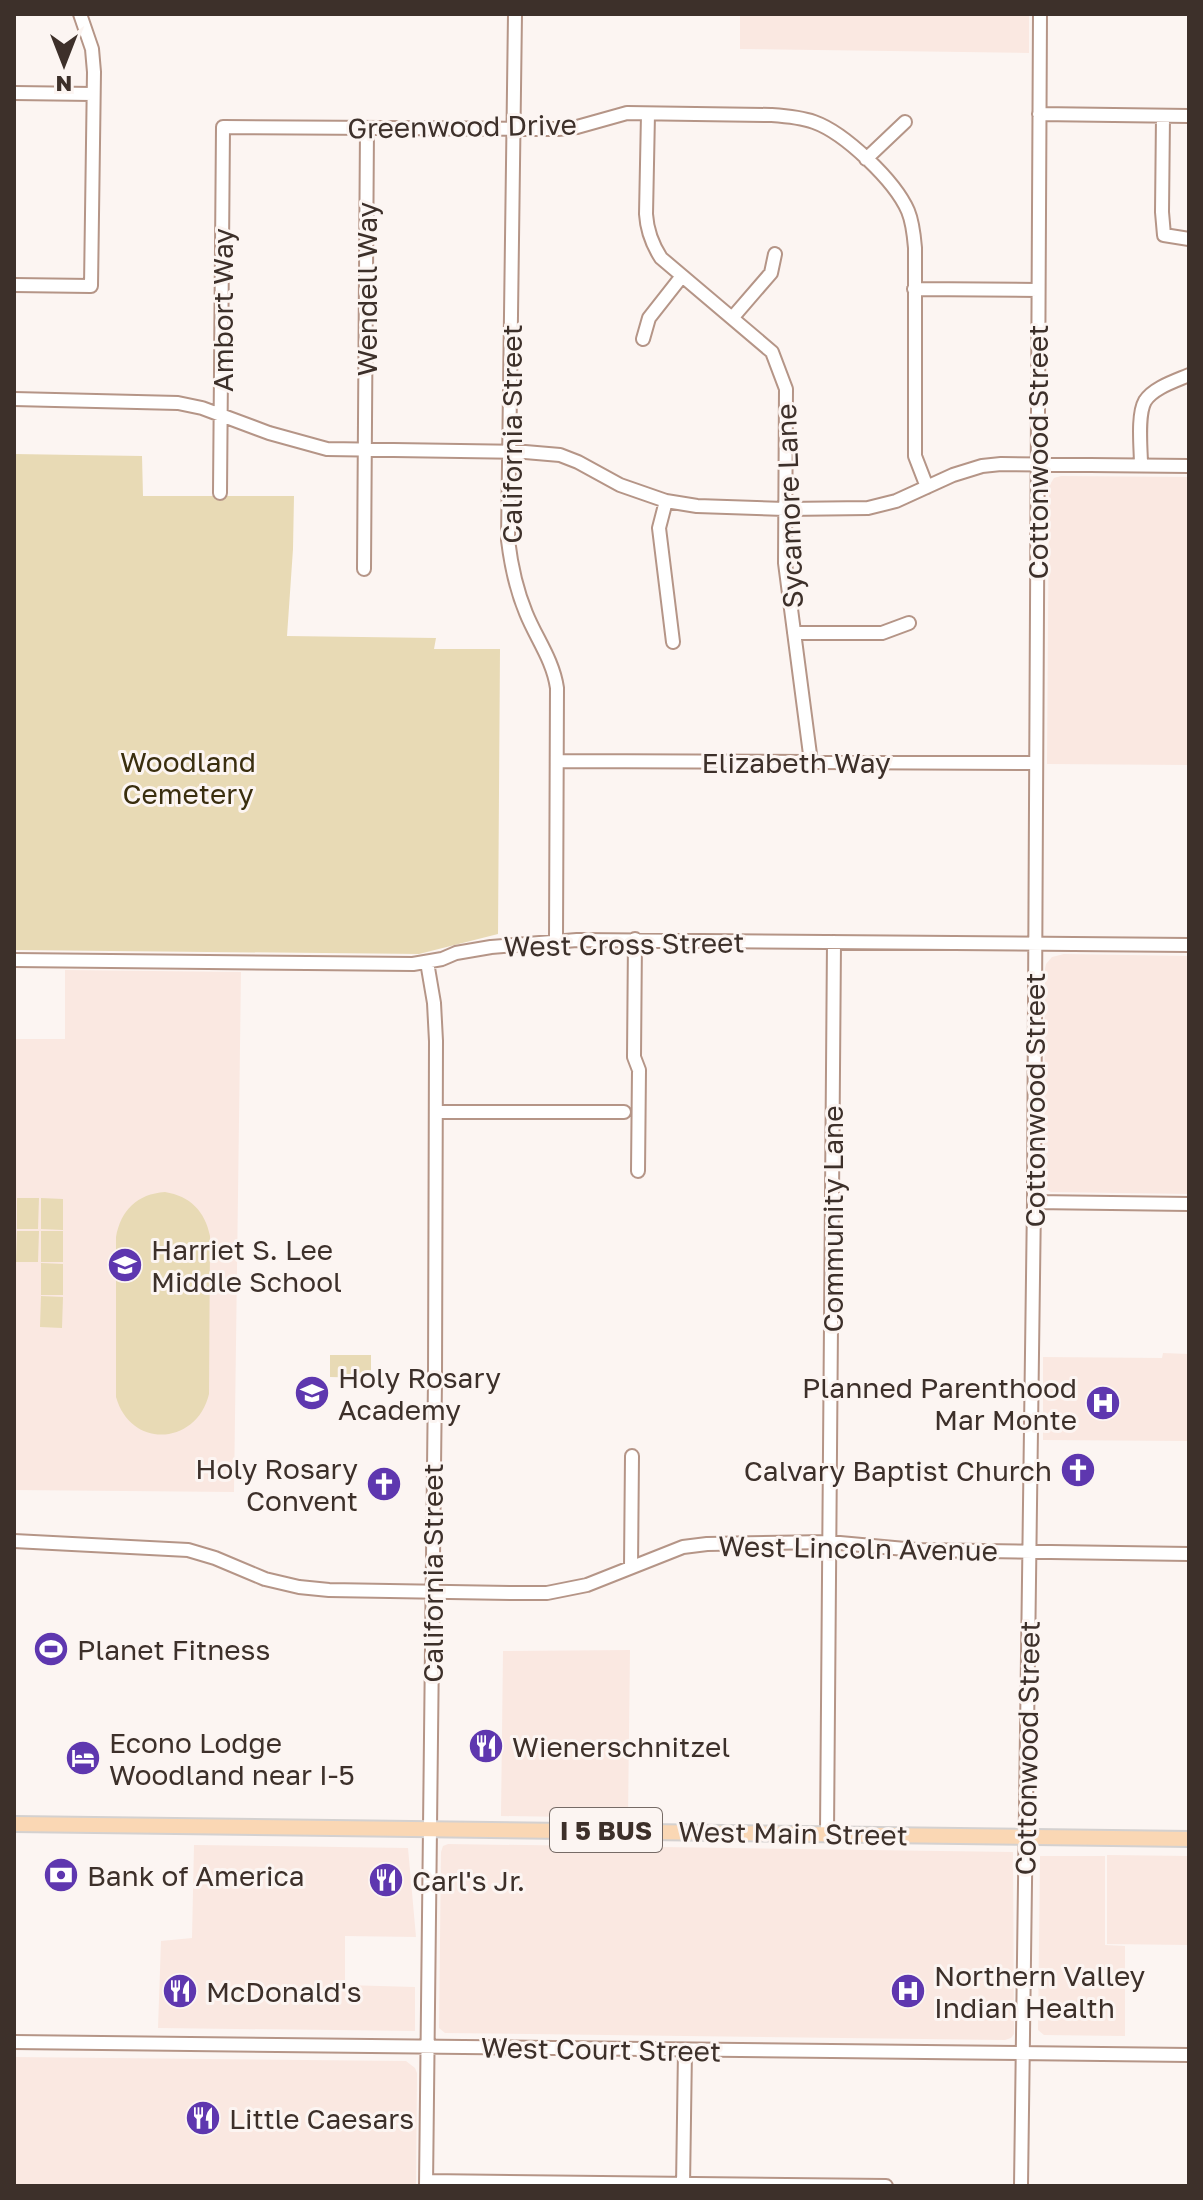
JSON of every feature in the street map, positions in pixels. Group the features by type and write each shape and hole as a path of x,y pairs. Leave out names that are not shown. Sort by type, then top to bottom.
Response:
{"main road":[{"name":"West Main Street","path":"14,1824 1189,1839"}],"street":[{"path":"14,285 91,286 92,49 80,14"},
{"name":"California Street","path":"515,14 507,525 517,587 556,679 556,940"},
{"name":"Cottonwood Street","path":"1021,2186 1034,1202 1040,14"},
{"path":"14,93 93,94"},
{"name":"Greenwood Drive","path":"223,127 577,127 627,113 794,116 832,130 848,141 897,191 914,229 915,456 927,487"},
{"name":"Sycamore Lane","path":"648,114 647,228 652,244 661,258 772,352 786,389 785,575 811,762"},
{"path":"1039,114 1189,116"},
{"path":"1163,116 1164,235 1189,239"},
{"path":"866,159 905,122"},
{"name":"Ambort Way","path":"220,493 223,127"},
{"name":"Wendell Way","path":"364,569 367,128"},
{"path":"733,317 771,273 775,254"},
{"path":"643,339 649,318 682,276"},
{"path":"914,289 1038,290"},
{"path":"1141,465 1144,403 1152,394 1189,375"},
{"path":"14,399 178,403 327,449 560,455 620,485 666,501 697,506 868,508 882,506 953,475 982,466 1189,466"},
{"path":"666,501 659,528 673,642"},
{"path":"794,633 882,633 909,623"},
{"name":"Elizabeth Way","path":"557,761 1035,763"},
{"path":"635,939 634,1057 639,1070 638,1171"},
{"name":"West Cross Street","path":"14,960 413,964 472,950 556,940 1189,945"},
{"name":"Community Lane","path":"827,1833 834,942"},
{"name":"California Street","path":"426,2184 436,1112 436,1020 427,962"},
{"path":"436,1112 624,1112"},
{"path":"1034,1202 1189,1204"},
{"path":"631,1567 632,1456"},
{"name":"West Lincoln Avenue","path":"14,1541 174,1548 201,1553 265,1579 329,1590 547,1593 587,1585 683,1547 707,1544 829,1542 916,1550 1189,1554"},
{"name":"West Court Street","path":"14,2042 1189,2055"},
{"path":"683,2185 685,2050"},
{"path":"426,2184 886,2186"}],"shaded area":[{"path":"740,14 1029,14 1029,53 740,49"},
{"path":"1189,477 1189,765 1047,764 1049,486 1054,478"},
{"path":"1064,954 1189,956 1189,1194 1051,1192 1046,1189 1045,969 1052,957"},
{"name":"Harriet S. Lee Middle School","path":"65,970 241,972 234,1492 14,1490 14,1039 65,1039"},
{"path":"1163,1353 1189,1354 1189,1441 1043,1440 1043,1357 1162,1358"},
{"path":"630,1650 628,1818 501,1816 503,1651"},
{"path":"194,1845 408,1848 416,1937 345,1936 345,1985 415,1987 415,2031 158,2028 161,1941 192,1938"},
{"path":"443,1846 1013,1852 1014,2034 1005,2040 445,2033 439,2028 441,1852"},
{"path":"1107,1855 1189,1856 1189,1945 1107,1944"},
{"path":"1040,1856 1105,1856 1105,1945 1125,1946 1125,2036 1044,2035 1038,2030"},
{"path":"14,2057 406,2061 417,2073 416,2186 14,2186"}],"green space":[{"name":"Woodland Cemetery","path":"14,454 142,456 143,496 294,496 287,636 436,638 434,649 500,649 498,934 419,954 14,950"},
{"path":"165,1192 182,1197 195,1206 210,1236 209,1394 202,1411 192,1423 164,1434 149,1433 135,1426 124,1414 116,1397 116,1237 126,1211 132,1205 146,1196"},
{"path":"17,1198 39,1198 38,1229 17,1229"},
{"path":"41,1198 63,1199 63,1230 41,1229"},
{"path":"17,1231 39,1231 38,1262 16,1262"},
{"path":"41,1231 63,1231 63,1262 41,1262"},
{"path":"41,1263 63,1264 63,1295 41,1295"},
{"path":"41,1296 63,1297 62,1328 40,1327"},
{"path":"330,1355 371,1355 371,1378 330,1377"}],"place":[{"name":"Harriet S. Lee Middle School","path":"125,1265"},
{"name":"Holy Rosary Academy","path":"312,1393"},
{"name":"Planned Parenthood Mar Monte","path":"1103,1403"},
{"name":"Calvary Baptist Church","path":"1078,1470"},
{"name":"Holy Rosary Convent","path":"384,1484"},
{"name":"Planet Fitness","path":"51,1649"},
{"name":"Wienerschnitzel","path":"486,1746"},
{"name":"Econo Lodge Woodland near I-5","path":"83,1758"},
{"name":"Bank of America","path":"61,1875"},
{"name":"Carl's Jr.","path":"386,1880"},
{"name":"McDonald's","path":"180,1991"},
{"name":"Northern Valley Indian Health","path":"908,1991"},
{"name":"Little Caesars","path":"203,2118"}]}
